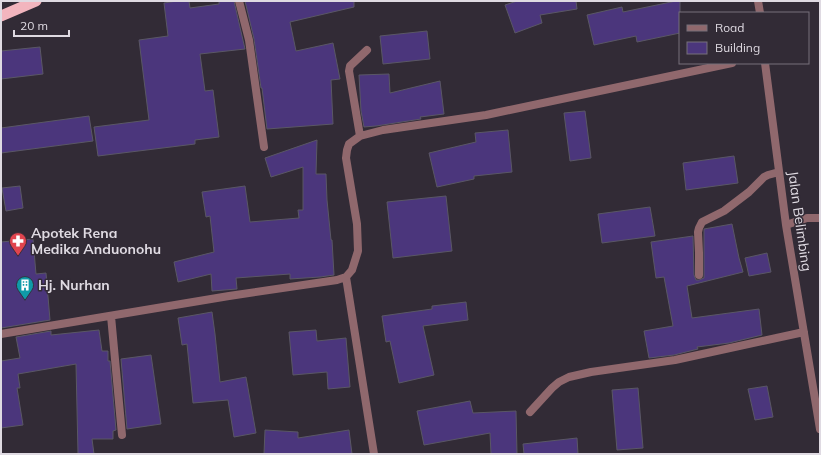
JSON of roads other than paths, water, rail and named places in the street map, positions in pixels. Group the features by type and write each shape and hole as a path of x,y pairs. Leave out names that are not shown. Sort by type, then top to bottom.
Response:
{"highway":[{"path":"1,16 36,1"}],"street":[{"path":"239,1 248,40 264,148"},
{"path":"758,1 760,12"},
{"path":"360,136 349,71 350,66 367,50"},
{"path":"1,334 229,296 337,280 346,277 352,270 358,251 357,224 346,158 349,144 360,136 383,130 486,115 727,64"},
{"name":"Jalan Belimbing","path":"765,64 786,225 820,429"},
{"path":"699,276 698,232 702,222 724,211 749,192 764,177 779,172"},
{"path":"786,225 807,218 820,218"},
{"path":"346,277 374,454"},
{"path":"111,316 122,435"},
{"path":"530,412 552,388 559,382 569,377 591,372 675,360 804,332"}],"place":[{"name":"Apotek Rena Medika Anduonohu","path":"18,256"},
{"name":"Hj. Nurhan","path":"25,300"}]}
